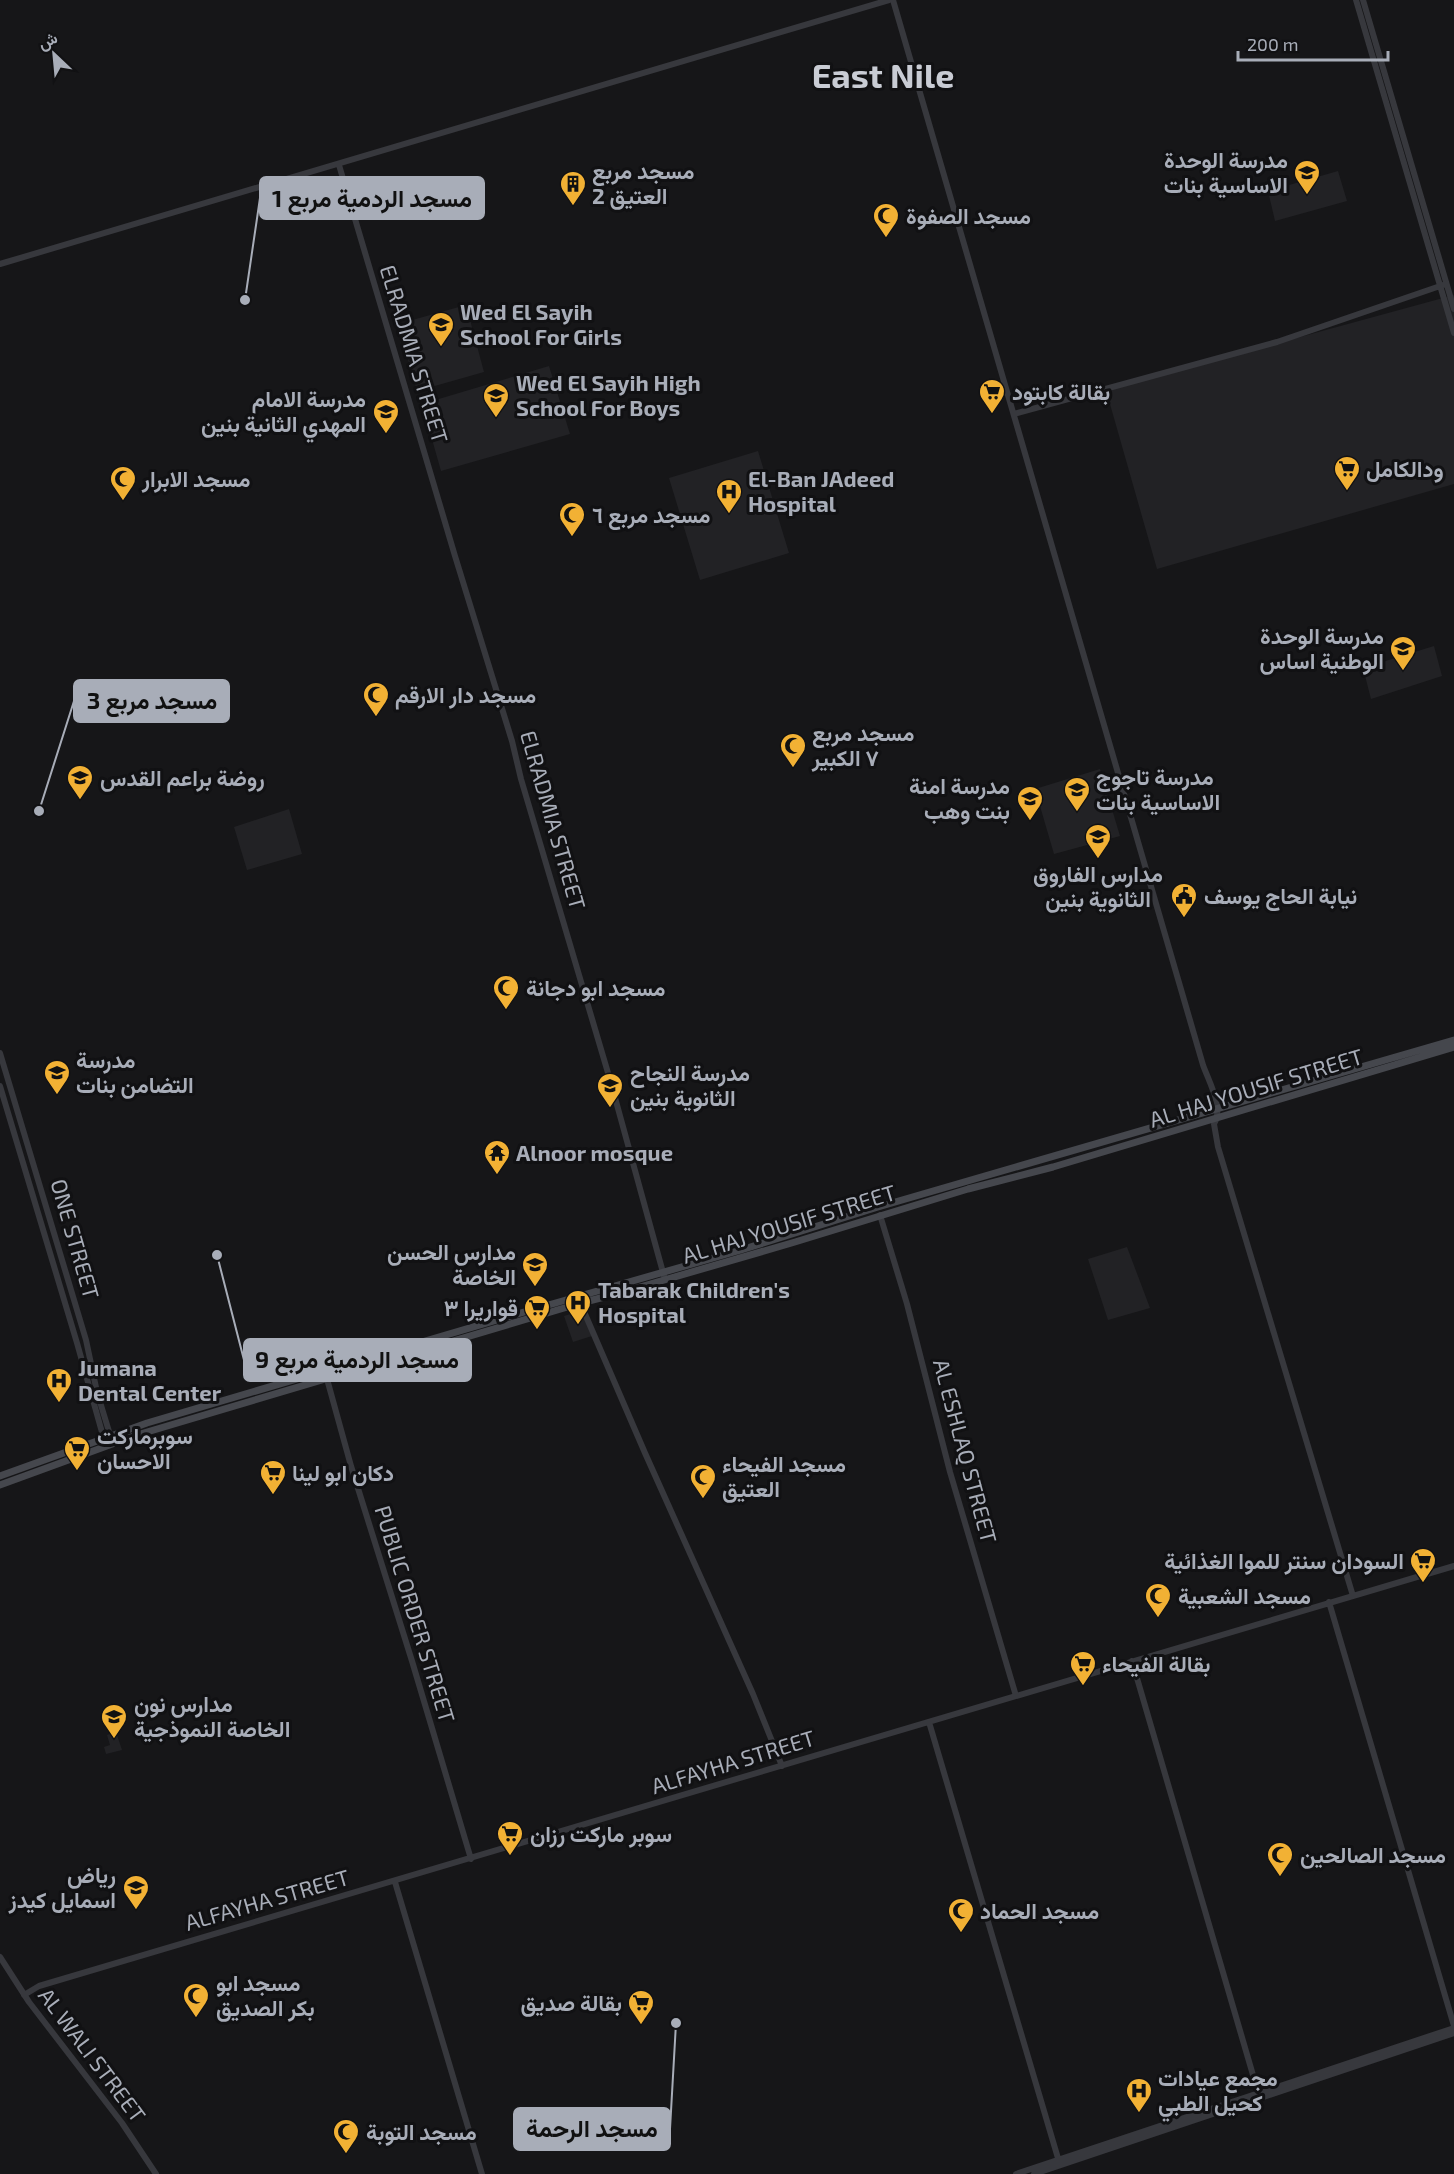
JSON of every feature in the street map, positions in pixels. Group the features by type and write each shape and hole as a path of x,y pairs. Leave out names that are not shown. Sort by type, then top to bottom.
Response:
{"main road":[{"name":"AL HAJ YOUSIF STREET","path":"664,1276 878,1207 1454,1040"},
{"name":"AL HAJ YOUSIF STREET","path":"0,1476 359,1360 1053,1167 1454,1047"},
{"name":"AL HAJ YOUSIF STREET","path":"0,1485 108,1441 327,1379 579,1299"}],"street":[{"path":"0,264 891,0 1203,1065 1218,1108 1218,1117 1214,1124 1218,1147 1353,1596"},
{"path":"1356,0 1443,285 1454,309"},
{"path":"1363,0 1443,285 1454,333"},
{"name":"ELRADMIA STREET","path":"339,165 512,741 664,1276"},
{"path":"1014,414 1277,342 1443,285"},
{"name":"ONE STREET","path":"0,1053 86,1340 108,1441"},
{"name":"ONE STREET","path":"0,1086 108,1441"},
{"path":"21,1155 31,1152"},
{"name":"AL ESHLAQ STREET","path":"880,1215 907,1304 950,1472 1016,1696"},
{"path":"579,1299 751,1690 782,1766"},
{"name":"PUBLIC ORDER STREET","path":"327,1379 351,1466 471,1859"},
{"name":"ALFAYHA STREET","path":"24,1995 39,1986 1454,1566"},
{"path":"1259,2096 1454,2027 1329,1602"},
{"path":"1132,1660 1259,2096"},
{"path":"928,1722 1059,2163"},
{"path":"395,1882 482,2174"},
{"name":"AL WALI STREET","path":"0,1957 24,1995 122,2123 156,2174"},
{"path":"1016,2174 1059,2163 1454,2034"},
{"path":"1034,2174 1059,2163"}],"shaded area":[{"name":"مدرسة الوحدة الاساسية بنات","path":"1338,171 1347,201 1275,221 1268,191"},
{"path":"1454,295 1454,484 1157,569 1106,390"},
{"name":"Wed El Sayih School For Girls","path":"466,305 484,372 417,391 398,324"},
{"name":"Wed El Sayih High School For Boys","path":"549,366 570,434 441,471 422,404"},
{"name":"El-Ban JAdeed Hospital","path":"758,451 789,553 700,580 669,478"},
{"name":"مدرسة الوحدة الوطنية اساس","path":"1434,646 1442,676 1371,699 1363,668"},
{"name":"مدرسة تاجوج الاساسية بنات","path":"1100,769 1120,836 1054,854 1035,789"},
{"path":"289,809 302,854 247,870 234,827"},
{"path":"1127,1247 1150,1308 1108,1320 1088,1259"},
{"name":"Tabarak Children's Hospital","path":"583,1310 592,1336 573,1342 564,1316"},
{"name":"مدارس نون الخاصة النموذجية","path":"116,1732 122,1750 106,1754 104,1747 110,1745 107,1735"}],"place":[{"name":"مدرسة الوحدة الاساسية بنات","path":"1307,196"},
{"name":"مسجد مربع 2 العتيق","path":"573,207"},
{"name":"مسجد الصفوة","path":"886,239"},
{"name":"مسجد الردمية مربع 1","path":"245,300"},
{"name":"Wed El Sayih School For Girls","path":"441,348"},
{"name":"بقالة كابتود","path":"992,415"},
{"name":"Wed El Sayih High School For Boys","path":"496,419"},
{"name":"مدرسة الامام المهدي الثانية بنين","path":"386,435"},
{"name":"ودالكامل","path":"1347,492"},
{"name":"مسجد الابرار","path":"123,502"},
{"name":"El-Ban JAdeed Hospital","path":"729,515"},
{"name":"مسجد مربع ٦","path":"572,538"},
{"name":"مدرسة الوحدة الوطنية اساس","path":"1403,672"},
{"name":"مسجد دار الارقم","path":"376,718"},
{"name":"مسجد مربع ٧ الكبير","path":"793,769"},
{"name":"روضة براعم القدس","path":"80,801"},
{"name":"مسجد مربع 3","path":"39,811"},
{"name":"مدرسة تاجوج الاساسية بنات","path":"1077,813"},
{"name":"مدرسة امنة بنت وهب","path":"1030,822"},
{"name":"مدارس الفاروق الثانوية بنين","path":"1098,860"},
{"name":"نيابة الحاج يوسف","path":"1184,919"},
{"name":"مسجد ابو دجانة","path":"506,1011"},
{"name":"مدرسة التضامن بنات","path":"57,1096"},
{"name":"مدرسة النجاح الثانوية بنين","path":"610,1109"},
{"name":"Alnoor mosque","path":"497,1176"},
{"name":"مسجد الردمية مربع 9","path":"217,1255"},
{"name":"مدارس الحسن الخاصة","path":"535,1288"},
{"name":"Tabarak Children's Hospital","path":"578,1326"},
{"name":"قواريرا ٣","path":"537,1331"},
{"name":"Jumana Dental Center","path":"59,1404"},
{"name":"سوبرماركت الاحسان","path":"77,1472"},
{"name":"دكان ابو لينا","path":"273,1496"},
{"name":"مسجد الفيحاء العتيق","path":"703,1500"},
{"name":"السودان سنتر للموا الغذائية","path":"1423,1584"},
{"name":"مسجد الشعبية","path":"1158,1619"},
{"name":"بقالة الفيحاء","path":"1083,1687"},
{"name":"مدارس نون الخاصة النموذجية","path":"114,1740"},
{"name":"سوبر ماركت رزان","path":"510,1857"},
{"name":"مسجد الصالحين","path":"1280,1878"},
{"name":"رياض اسمايل كيدز","path":"136,1911"},
{"name":"مسجد الحماد","path":"961,1934"},
{"name":"مسجد ابو بكر الصديق","path":"196,2019"},
{"name":"مسجد الرحمة","path":"676,2023"},
{"name":"بقالة صديق","path":"641,2026"},
{"name":"مجمع عيادات كحيل الطبي","path":"1139,2114"},
{"name":"مسجد التوبة","path":"346,2155"}],"district":[{"name":"East Nile","path":"883,76"}]}
